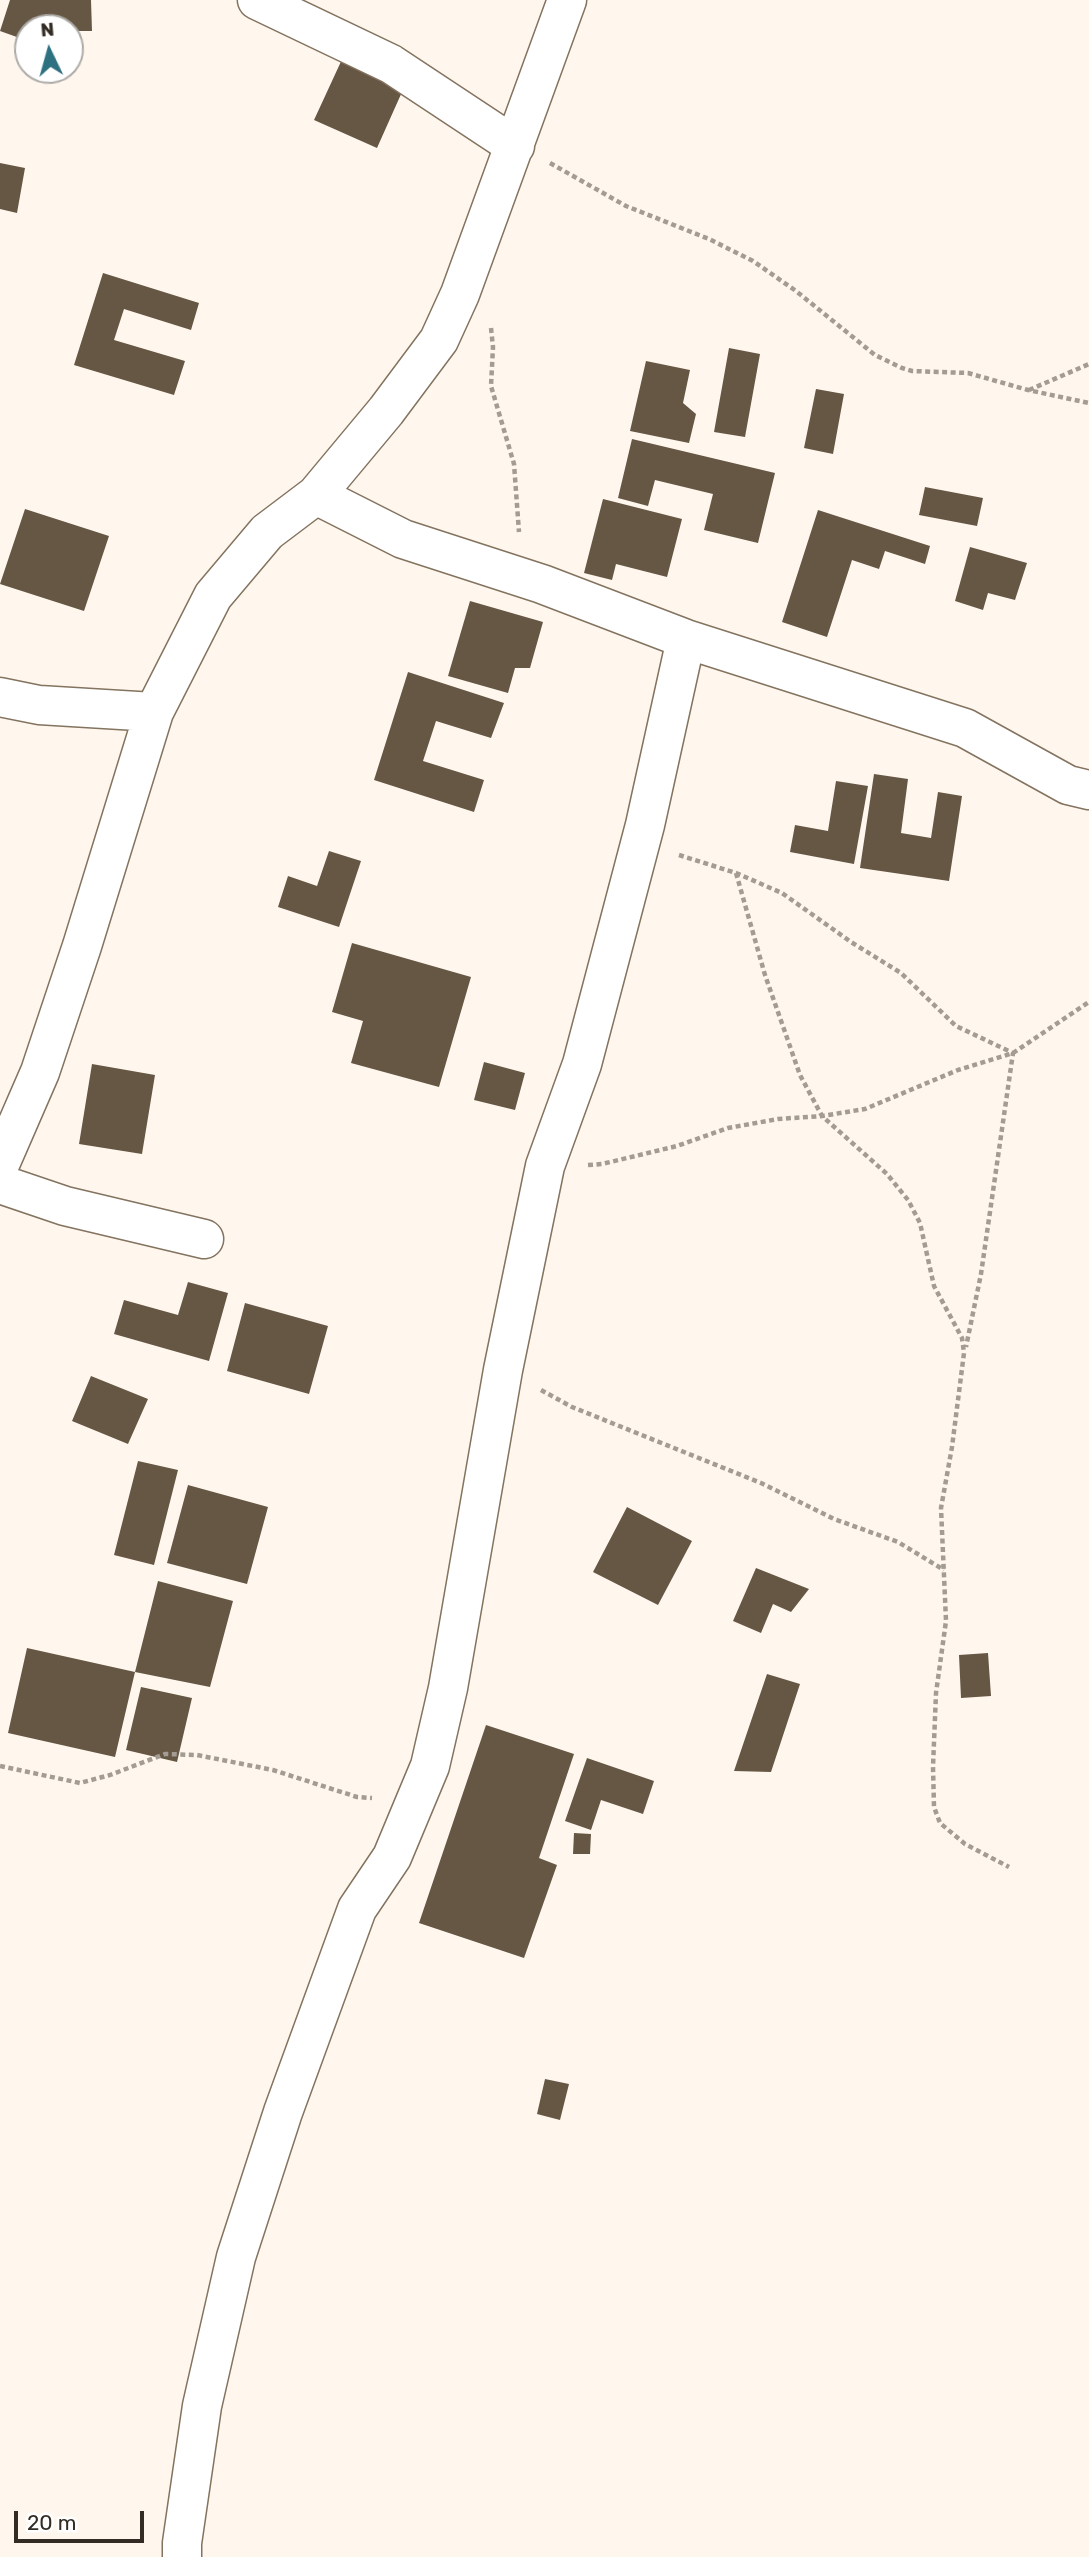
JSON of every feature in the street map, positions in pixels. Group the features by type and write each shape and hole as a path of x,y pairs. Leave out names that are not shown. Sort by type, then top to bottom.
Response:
{"street":[{"path":"257,0 391,64 515,146"},
{"path":"0,1164 40,1072 154,712 213,596 268,532 316,495 386,411 439,340 460,294 567,0"},
{"path":"316,495 403,539 542,584 686,639 965,728 1068,785 1089,790"},
{"path":"182,2557 202,2406 236,2257 283,2112 357,1909 392,1857 430,1766 448,1688 503,1370 545,1167 582,1064 645,825 686,639"},
{"path":"0,697 39,705 154,712"},
{"path":"0,1184 65,1206 204,1240"}],"path":[{"path":"515,146 626,206 709,239 753,261 796,291 875,355 902,369 968,373 1028,390 1089,402"},
{"path":"490,319 493,347 491,386 514,464 519,538 542,584"},
{"path":"1028,390 1089,364"},
{"path":"645,825 669,851 736,873 782,893 851,942 901,973 956,1026 1013,1053"},
{"path":"736,873 765,975 800,1075 822,1116 887,1174 908,1200 920,1223 934,1286 962,1338 964,1353"},
{"path":"545,1167 602,1164 677,1146 728,1128 865,1109 958,1070 1013,1053 1089,1002"},
{"path":"1009,1867 965,1844 940,1823 934,1807 933,1767 936,1693 946,1621 941,1508 964,1353 981,1274 1013,1053"},
{"path":"503,1370 572,1406 761,1483 834,1519 898,1542 944,1570"},
{"path":"0,1766 80,1783 110,1775 165,1754 197,1755 272,1770 357,1797 390,1797 421,1785"}],"building":[{"path":"10,0 91,0 92,31 84,31 84,14 14,14 14,36 0,31"},
{"path":"344,55 406,83 377,148 314,120"},
{"path":"0,163 25,168 17,213 0,209"},
{"path":"103,273 199,303 191,330 124,309 114,340 185,361 174,395 74,365"},
{"path":"729,348 760,354 745,437 714,432"},
{"path":"646,361 690,370 683,403 696,414 689,443 630,431"},
{"path":"816,389 844,394 833,454 804,448"},
{"path":"632,439 775,473 758,543 704,530 713,494 655,480 648,506 618,498"},
{"path":"925,487 983,498 977,526 919,515"},
{"path":"603,499 682,519 667,577 616,564 612,580 584,573"},
{"path":"25,509 109,536 84,611 0,584"},
{"path":"818,510 930,546 925,564 885,551 879,569 852,560 827,637 782,622"},
{"path":"970,547 1027,563 1015,600 988,593 983,610 955,601"},
{"path":"470,601 543,622 530,668 515,668 508,693 448,676"},
{"path":"408,672 504,703 491,738 436,721 423,761 484,780 474,812 374,780"},
{"path":"874,774 908,779 901,833 931,838 938,792 962,796 949,881 860,868"},
{"path":"836,781 868,786 854,864 790,852 795,825 828,831"},
{"path":"329,851 361,861 339,927 278,907 288,876 317,886"},
{"path":"352,943 471,977 439,1087 351,1063 363,1021 332,1012"},
{"path":"484,1062 525,1073 515,1110 474,1100"},
{"path":"92,1064 155,1075 142,1154 79,1144"},
{"path":"188,1282 228,1293 209,1361 114,1334 124,1300 178,1315"},
{"path":"245,1303 328,1326 309,1394 227,1371"},
{"path":"91,1376 148,1399 128,1444 72,1421"},
{"path":"138,1461 178,1470 154,1565 114,1555"},
{"path":"188,1485 268,1507 247,1584 167,1563"},
{"path":"627,1507 692,1541 658,1605 593,1572"},
{"path":"756,1568 809,1589 791,1612 773,1604 761,1633 733,1621"},
{"path":"158,1581 233,1601 210,1687 135,1672"},
{"path":"27,1648 135,1672 115,1757 8,1733"},
{"path":"988,1653 991,1696 961,1698 959,1655"},
{"path":"767,1674 800,1684 771,1772 734,1771"},
{"path":"141,1687 192,1698 177,1762 126,1750"},
{"path":"486,1725 574,1754 539,1858 557,1865 524,1958 419,1923"},
{"path":"587,1758 654,1781 643,1814 601,1800 591,1830 565,1821"},
{"path":"574,1833 591,1834 590,1854 573,1854"},
{"path":"545,2079 569,2084 560,2120 537,2114"}]}
